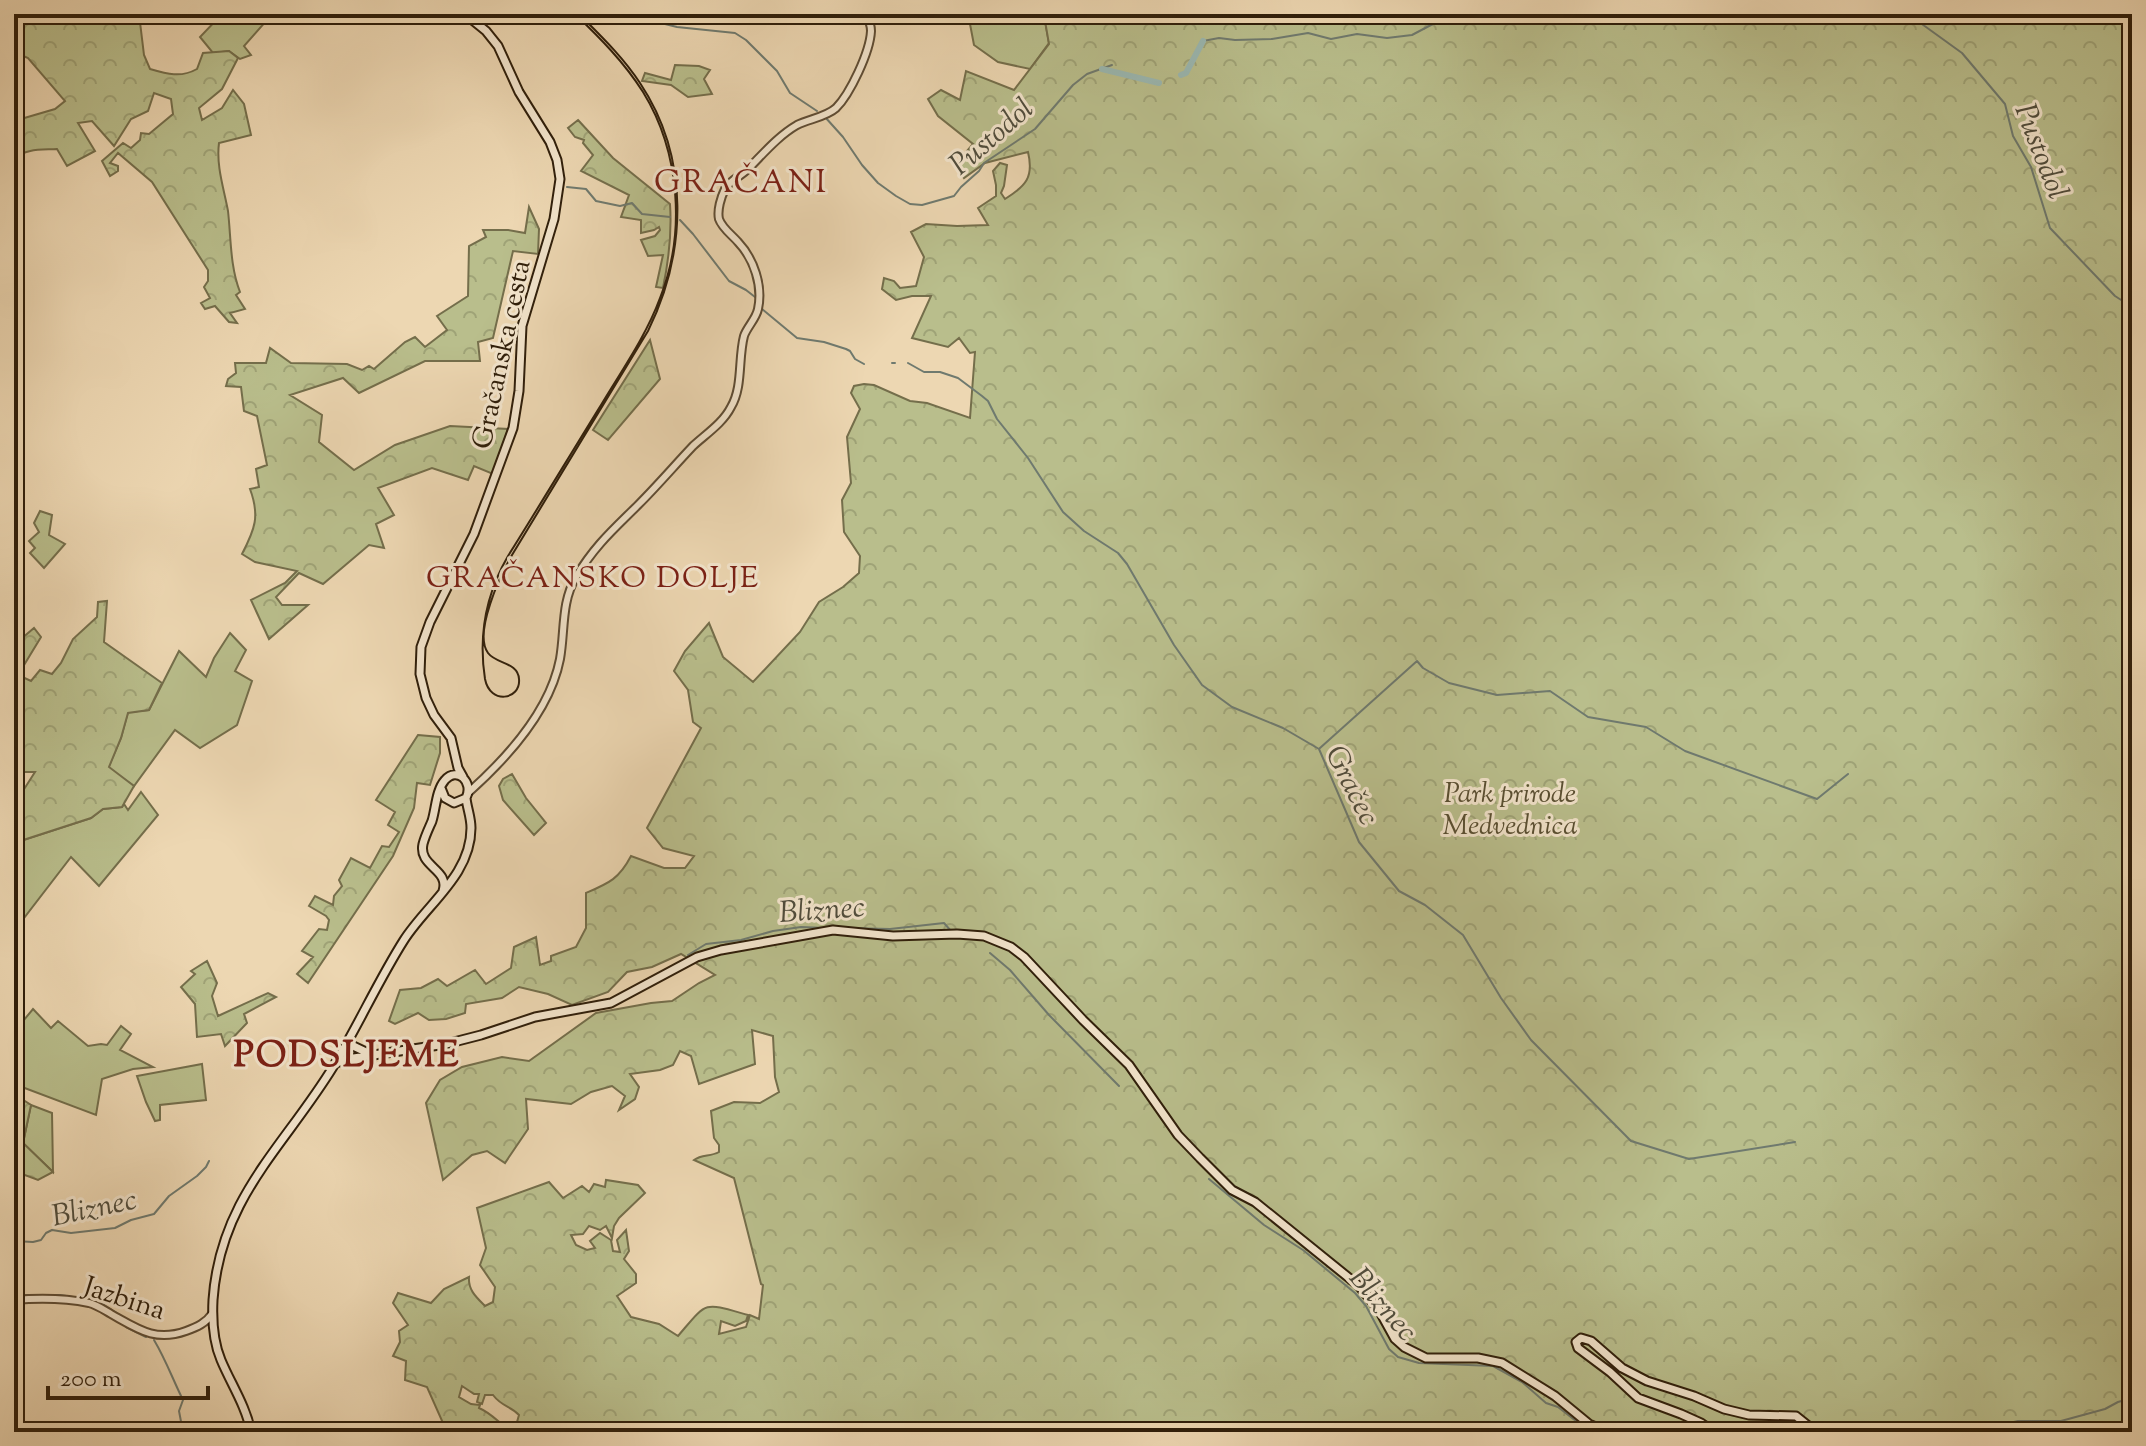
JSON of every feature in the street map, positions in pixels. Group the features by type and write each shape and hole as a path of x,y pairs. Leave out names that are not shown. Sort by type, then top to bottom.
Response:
{"main road":[{"name":"Gračanska cesta","path":"465,14 490,34 499,48 516,87 550,142 560,183 553,224 522,326 519,391 513,428 474,534 429,624 421,647 420,674 426,698 451,738 455,758 465,779"},
{"path":"449,777 455,758"},
{"path":"251,1432 244,1406 219,1354 214,1331 216,1272 221,1251 232,1220 256,1174 336,1063 406,937 455,876 471,835 465,779 454,775 444,781 441,788 422,851 429,865 441,875 455,876"},
{"path":"441,788 450,802 458,803 468,795"},
{"path":"441,875 445,884 442,893"},
{"path":"336,1063 446,1044 535,1017 611,1003 697,957 721,950 833,930 893,936 984,936 1011,947 1024,957 1129,1065 1178,1135 1206,1165 1232,1190 1255,1202 1359,1286 1379,1310 1395,1339 1404,1347 1426,1358 1478,1358 1502,1363 1555,1396 1589,1424 1603,1430 1628,1432"},
{"path":"347,1043 375,1055"},
{"path":"1714,1432 1701,1423 1638,1398 1578,1348 1576,1342 1581,1338 1591,1341 1622,1368 1647,1381 1749,1415 1796,1416 1816,1432"}],"street":[{"path":"468,795 517,743 551,688 561,654 568,594 596,547 730,409 736,395 745,336 758,310 758,284 754,265 746,251 720,219 719,206 730,183 785,133 832,111 839,103 851,86 867,48 871,28 867,15"},
{"path":"465,779 476,782 484,778"},
{"name":"Jazbina","path":"14,1300 54,1299 93,1305 158,1336 178,1333 201,1324 213,1310"},
{"path":"201,1324 214,1331"}],"green space":[{"path":"16,14 139,14 144,55 150,69 168,74 185,74 197,69 203,53 229,51 238,58 222,89 199,108 202,120 222,108 233,90 244,104 251,135 219,143 218,152 240,292 236,295 245,309 230,313 237,323 229,322 215,306 205,309 201,303 210,298 204,287 208,281 208,270 152,182 118,153 110,163 118,166 118,171 110,176 102,161 123,143 131,148 140,140 141,133 149,134 173,114 171,99 154,93 148,111 131,119 114,146 92,121 78,123 95,151 67,166 57,149 29,151 14,159 14,121 55,109 65,101 28,58 21,55"},
{"path":"222,14 261,14 267,20 244,46 251,55 240,59 229,51 213,53 200,37"},
{"path":"973,14 1049,14 1045,21 1049,43 1030,69 998,62 974,45 970,24"},
{"name":"Park prirode Medvednica","path":"1049,14 2132,14 2132,1432 510,1432 515,1429 519,1415 516,1412 493,1395 485,1395 482,1404 477,1402 479,1394 462,1386 459,1397 480,1405 479,1408 508,1429 505,1432 443,1432 443,1423 427,1387 405,1380 406,1361 393,1356 400,1342 399,1331 408,1325 393,1303 398,1293 431,1303 444,1289 469,1277 471,1290 479,1300 485,1306 493,1302 495,1287 480,1265 486,1248 477,1208 549,1182 563,1198 582,1186 589,1192 594,1184 605,1187 606,1180 638,1185 645,1193 619,1218 612,1238 606,1226 600,1230 589,1226 583,1234 571,1235 576,1245 587,1250 595,1248 590,1241 600,1233 611,1240 613,1251 620,1252 617,1240 626,1230 629,1251 624,1259 636,1274 636,1283 617,1296 631,1317 659,1324 678,1336 695,1316 707,1308 722,1308 748,1315 746,1321 735,1326 721,1321 719,1334 746,1327 750,1315 759,1319 763,1285 734,1178 694,1160 719,1152 711,1111 734,1102 760,1103 779,1092 773,1036 752,1030 755,1064 699,1084 691,1056 680,1051 673,1065 630,1074 639,1087 635,1099 619,1110 625,1096 612,1086 591,1092 571,1104 526,1099 528,1129 505,1163 487,1151 472,1155 443,1180 426,1103 440,1080 462,1067 502,1057 529,1061 596,1013 672,1001 715,975 681,954 652,967 627,972 608,992 572,1005 548,994 519,987 502,998 466,1004 465,1013 446,1019 429,1020 418,1013 395,1024 389,1021 400,990 421,988 438,979 447,986 475,970 486,984 511,968 514,947 536,937 540,965 551,961 551,956 576,947 586,928 586,893 613,879 631,856 664,868 685,868 694,856 663,848 647,828 701,728 693,722 688,690 674,671 685,651 709,623 723,657 753,682 800,632 819,602 859,573 860,556 844,532 842,500 851,483 847,437 860,409 851,393 854,386 874,385 910,401 927,403 970,418 975,352 970,353 959,338 948,347 912,338 931,296 896,300 882,289 884,278 894,281 900,288 916,286 924,257 911,232 926,224 988,225 978,208 996,196 993,171 1000,163 1007,165 1001,193 1005,199 1027,180 1030,168 1028,152 985,163 964,178 955,165 973,144 938,116 928,99 941,90 960,100 966,71 1014,90 1049,44 1045,21"},
{"path":"675,65 699,66 710,70 704,79 712,94 688,97 671,85 642,81 645,73 671,80"},
{"path":"578,120 613,158 670,204 670,246 663,288 656,287 663,255 648,256 641,240 655,236 659,227 641,233 641,220 621,217 629,195 581,171 593,155 583,143 584,140 575,137 568,128"},
{"path":"529,207 539,229 538,254 513,251 493,338 478,342 480,361 425,361 359,393 343,378 290,395 322,415 319,442 354,470 395,445 450,426 508,429 493,474 474,466 468,480 432,468 378,488 394,515 376,524 384,548 369,545 323,584 299,573 276,597 282,605 308,605 269,639 251,600 285,583 297,571 255,562 242,554 255,522 250,489 259,487 256,469 267,465 257,416 244,411 241,387 226,386 228,379 236,373 235,363 266,363 270,348 291,363 347,364 362,370 369,366 374,369 415,337 425,347 447,330 437,316 468,296 469,246 486,237 483,230 525,233"},
{"path":"650,340 660,379 608,440 593,430"},
{"path":"40,511 52,515 49,535 65,544 44,568 30,553 35,548 29,541 39,532 34,523"},
{"path":"107,601 104,642 162,683 149,710 128,713 109,767 134,786 122,807 103,809 91,818 14,843 19,797 35,772 20,772 14,759 14,645 34,628 41,637 18,675 31,681 40,670 52,674 73,639 97,617 98,602"},
{"path":"230,633 246,650 235,671 252,681 237,725 200,748 175,730 134,786 108,768 128,712 149,710 179,651 206,677"},
{"path":"418,735 440,737 440,753 430,785 417,783 414,808 393,856 308,983 297,974 313,957 302,951 319,929 327,930 329,920 309,906 315,896 333,905 334,896 342,886 339,880 351,858 370,868 382,846 389,847 399,832 388,825 395,812 376,800"},
{"path":"512,774 546,823 534,835 503,800 499,786 503,779"},
{"path":"141,792 158,815 99,886 71,857 14,931 14,843 91,818 103,809 122,807 124,804 128,810"},
{"path":"207,961 217,983 212,996 218,1016 268,993 276,997 244,1014 247,1023 225,1046 221,1034 197,1037 195,1004 181,987 195,974 191,971"},
{"path":"33,1009 51,1028 58,1021 88,1046 107,1045 121,1026 131,1034 120,1050 153,1067 133,1069 102,1079 96,1115 14,1084 14,1032"},
{"path":"202,1064 206,1100 160,1105 160,1120 155,1121 137,1076"},
{"path":"14,1094 31,1105 23,1143 53,1172 38,1180 14,1171"},
{"path":"31,1105 52,1113 53,1172 23,1143"}],"waterway":[{"name":"Pustodol","path":"625,14 677,27 735,33 777,71 790,93 817,111"},
{"name":"Pustodol","path":"1203,41 1219,38 1272,39 1308,33 1331,39 1357,34 1387,38 1412,35 1454,14"},
{"name":"Pustodol","path":"1908,14 1962,53 2005,104 2013,136 2031,167 2050,228 2115,296 2132,307"},
{"path":"1181,75 1186,73 1203,41"},
{"name":"Pustodol","path":"825,117 878,183 910,204 922,205 954,196 984,163 1035,129 1073,85 1087,74 1112,65"},
{"path":"1102,69 1159,83"},
{"name":"Gračec","path":"567,187 586,189 596,201 620,206 632,203 642,214 670,217"},
{"name":"Gračec","path":"680,220 729,281 755,297"},
{"name":"Gračec","path":"762,309 797,338 846,349 864,364"},
{"name":"Gračec","path":"908,363 924,372 940,372 958,378 988,401 997,419 1028,458 1063,512 1084,531 1118,553 1127,564 1174,645 1202,685 1232,707 1283,728 1319,749 1359,842 1399,891 1425,905 1463,935 1531,1040 1631,1141 1689,1159 1795,1142"},
{"path":"1320,748 1417,661 1449,683 1497,695 1550,691 1588,717 1646,727 1685,751 1817,799 1848,774"},
{"name":"Bliznec","path":"845,928 890,929 944,923 951,931"},
{"name":"Bliznec","path":"688,955 706,944 801,927 826,928"},
{"name":"Bliznec","path":"990,953 1010,970 1119,1086"},
{"name":"Bliznec","path":"14,1241 41,1240 52,1230 71,1233 115,1228 154,1214 169,1196 197,1176 209,1161"},
{"name":"Bliznec","path":"1209,1179 1264,1225 1303,1250 1355,1293 1366,1306 1389,1349 1398,1357 1419,1363 1493,1366 1522,1382 1546,1403 1558,1407 1590,1432"},
{"path":"14,1295 60,1295 98,1301 120,1315"},
{"path":"126,1327 146,1337"},
{"path":"154,1340 183,1400 179,1411 183,1432"},
{"path":"1969,1432 2018,1421 2061,1421 2132,1398"}],"tram line":[{"path":"575,14 628,71 655,115 665,140 675,193 674,247 660,298 641,339 508,556 494,585 483,630 483,662 488,687 498,696 505,697 515,692 518,673 492,657 484,644 486,618 496,589 512,555 648,331 661,301 670,269 676,238 675,174 668,142 656,112 626,64 579,14"}],"district":[{"name":"GRAČANI","path":"741,181"},
{"name":"GRAČANSKO DOLJE","path":"593,577"},
{"name":"PODSLJEME","path":"347,1053"}]}
